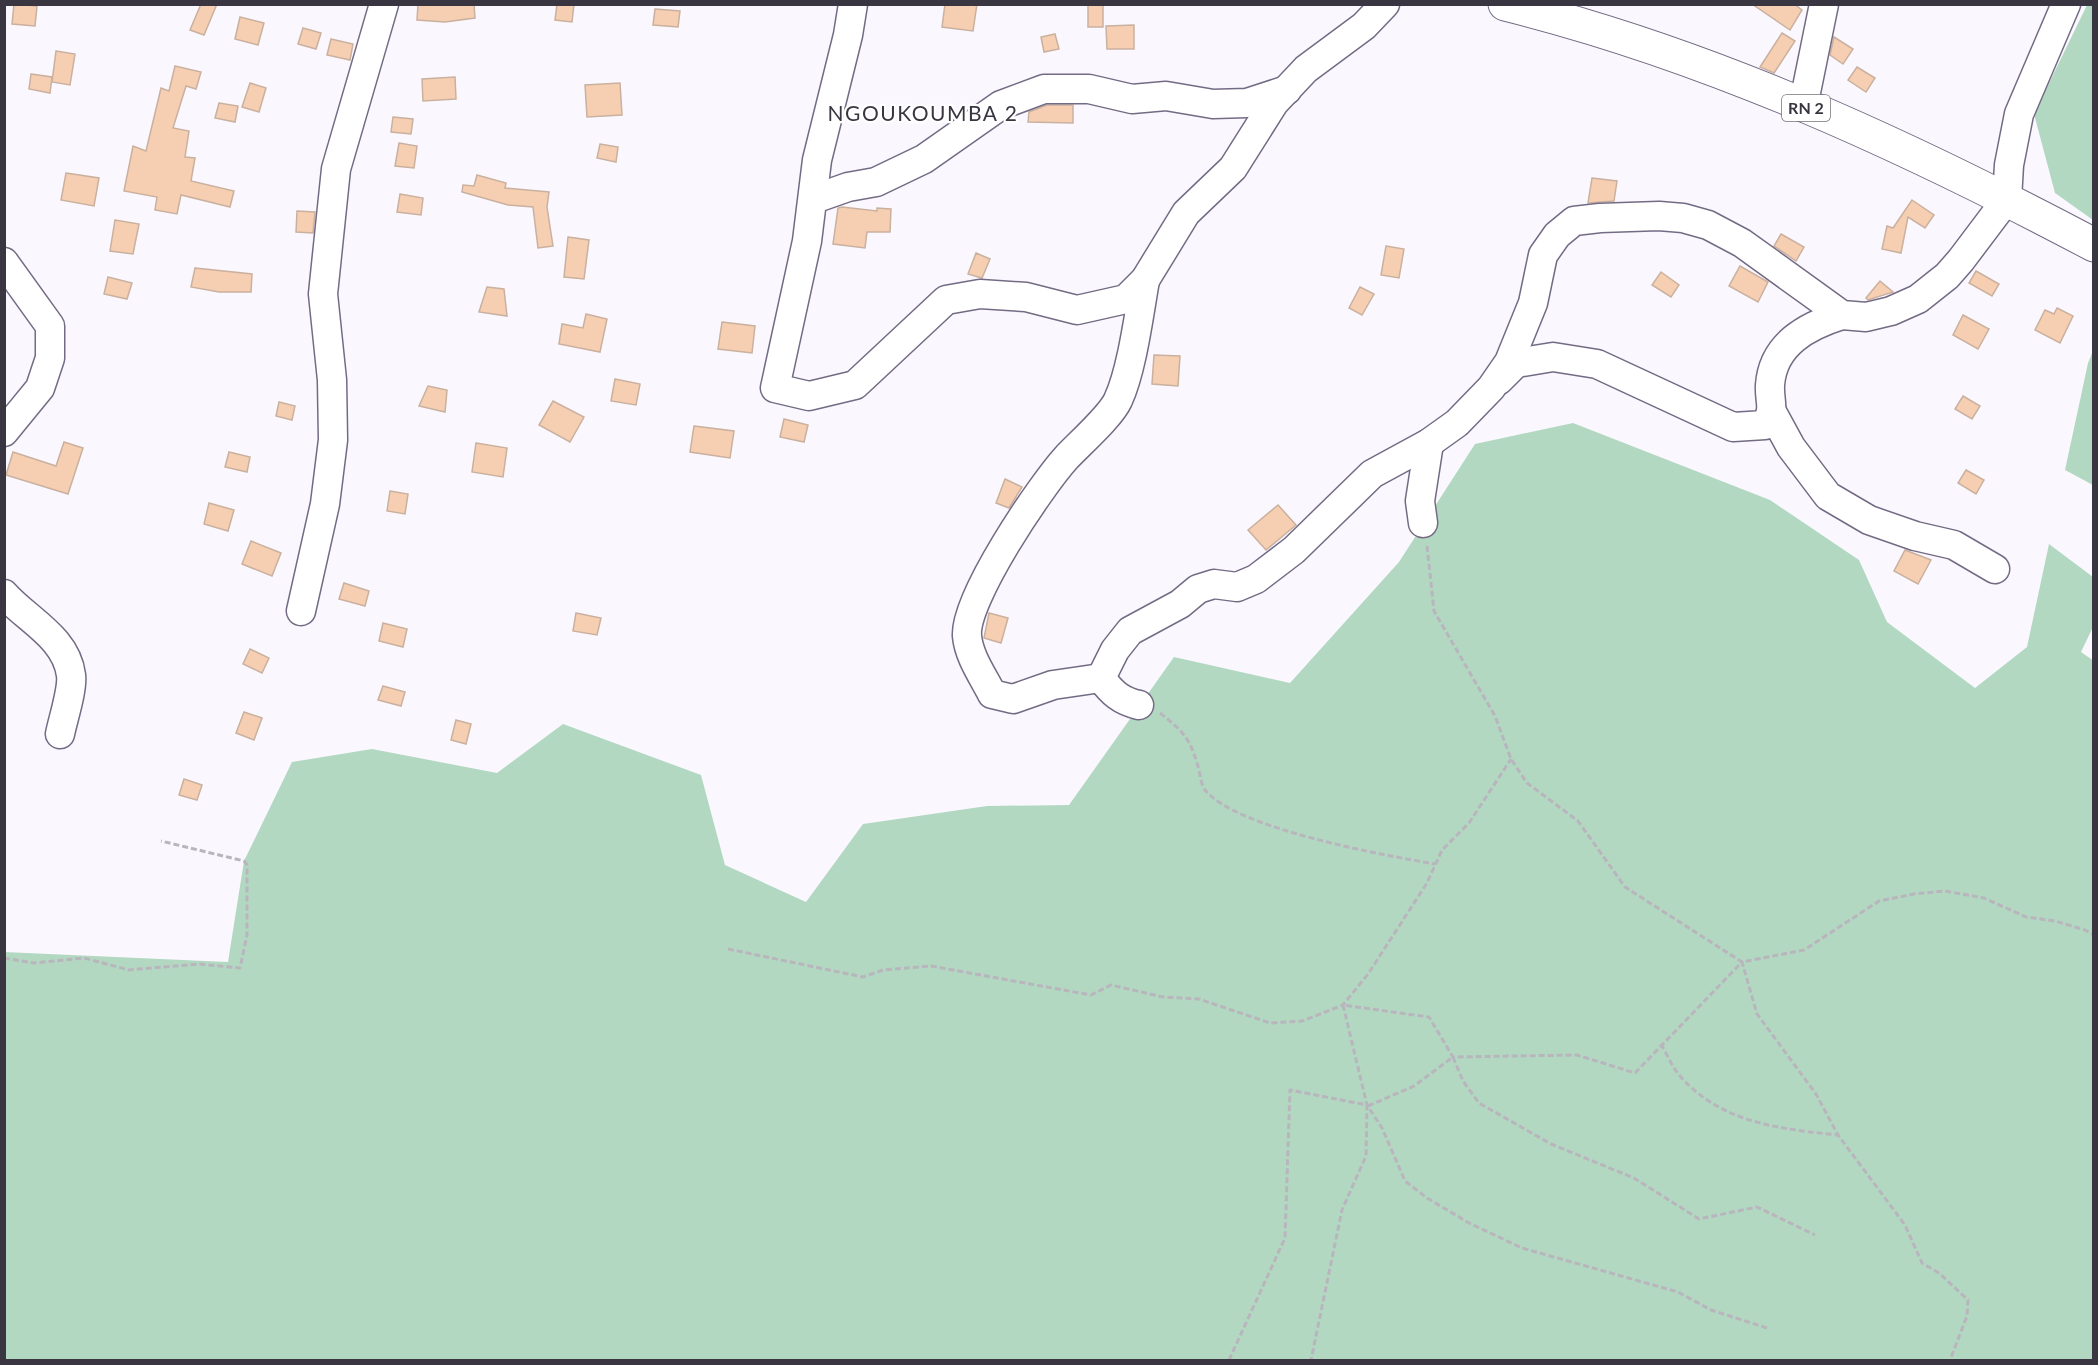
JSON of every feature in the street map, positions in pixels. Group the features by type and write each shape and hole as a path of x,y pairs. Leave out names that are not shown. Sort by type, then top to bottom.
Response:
{"main road":[{"name":"RN 2","path":"1505,4 1550,10 1733,76 2007,199 2094,245"}],"street":[{"path":"302,611 325,504 333,440 332,380 323,294 336,169 384,4"},
{"path":"853,4 848,35 817,160 814,199 775,388 809,396 855,385 946,300 980,294 1026,297 1077,310 1126,299 1145,280 1186,213 1233,168 1274,103 1306,69 1364,26 1385,4"},
{"path":"1803,107 1824,4"},
{"path":"1995,569 1954,545 1915,536 1869,520 1828,496 1791,447 1773,414 1770,386 1774,363 1786,344 1812,325 1842,315 1866,317 1891,311 1918,298 1961,260 2007,199 2009,165 2019,114 2066,4"},
{"path":"814,199 848,187 876,182 924,159 1001,105 1044,89 1089,89 1132,99 1166,96 1213,104 1246,103 1287,90"},
{"path":"1491,388 1509,362 1522,334 1533,303 1543,255 1557,235 1574,221 1659,216 1683,218 1708,225 1742,243 1842,315"},
{"path":"4,262 50,326 50,358 40,388 4,432"},
{"path":"1101,678 1053,685 1013,699 992,694 974,660 967,634 976,600 987,576 1021,519 1064,460 1118,402 1132,348 1145,280"},
{"path":"1101,678 1115,650 1130,631 1180,604 1198,589 1214,584 1237,587 1256,579 1294,550 1372,474 1429,443 1457,423 1516,363 1553,357 1597,364 1732,427 1765,425 1773,414"},
{"path":"1423,523 1420,501 1429,443"},
{"path":"4,594 61,646 71,676 60,735"},
{"path":"1101,678 1112,693 1128,702 1140,705"}],"path":[{"path":"1423,523 1434,611 1495,716 1511,759 1527,783 1578,821 1625,887 1742,962 1757,1014 1816,1094 1838,1136 1905,1225 1922,1263 1939,1274 1968,1300 1967,1316 1950,1360"},
{"path":"1140,705 1157,711 1185,734 1197,762 1204,788 1224,807 1295,833 1367,852 1435,864"},
{"path":"1343,1005 1368,974 1427,884 1442,850 1469,823 1511,759"},
{"path":"4,958 34,963 84,958 129,970 200,964 240,968 247,935 247,865 244,861 161,841"},
{"path":"1229,1360 1285,1238 1290,1090 1367,1105 1414,1086 1453,1056 1577,1055 1635,1073 1742,962 1804,950 1880,901 1914,894 1945,891 1984,898 2026,917 2055,921 2094,935"},
{"path":"728,949 863,977 882,970 932,966 1091,995 1111,985 1163,997 1199,999 1270,1023 1302,1021 1343,1005 1429,1017 1453,1056 1463,1082 1479,1103 1551,1144 1634,1178 1699,1219 1757,1207 1815,1235"},
{"path":"1311,1360 1342,1210 1366,1156 1367,1105 1343,1005"},
{"path":"1661,1044 1679,1076 1710,1101 1742,1119 1777,1129 1838,1136"},
{"path":"1367,1105 1382,1128 1393,1159 1405,1180 1469,1223 1522,1248 1678,1292 1711,1310 1767,1328"}],"green space":[{"path":"2087,5 2093,5 2093,220 2055,193 2034,114"},
{"path":"2093,351 2093,485 2065,470 2088,363"},
{"path":"1573,423 1770,500 1859,560 1887,622 1975,688 2027,647 2049,544 2093,577 2093,627 2081,652 2094,661 2093,1360 5,1360 4,952 228,962 244,861 292,762 372,749 497,773 563,724 701,775 725,865 806,902 863,824 987,806 1069,805 1174,657 1290,683 1399,562 1475,444"}],"building":[{"path":"14,4 37,6 35,26 12,24"},
{"path":"201,4 217,4 204,35 190,30"},
{"path":"418,4 474,4 475,18 445,22 417,20"},
{"path":"557,4 574,4 572,22 555,20"},
{"path":"945,4 977,4 973,31 942,27"},
{"path":"1088,4 1103,4 1103,27 1088,27"},
{"path":"1752,4 1794,4 1802,10 1790,30"},
{"path":"655,9 680,11 678,27 653,25"},
{"path":"240,17 264,23 258,45 235,39"},
{"path":"1134,25 1134,49 1107,49 1106,26"},
{"path":"303,28 321,33 316,49 298,44"},
{"path":"1782,33 1795,41 1774,73 1760,67"},
{"path":"1055,34 1059,49 1044,52 1041,37"},
{"path":"1834,37 1853,49 1843,64 1830,55"},
{"path":"331,39 353,44 350,60 327,55"},
{"path":"56,51 75,54 70,85 52,82"},
{"path":"175,66 201,72 196,89 186,86 173,128 189,131 185,157 195,158 191,181 234,191 230,207 181,195 177,214 155,210 157,197 124,191 133,146 146,151 161,88 169,91"},
{"path":"1857,67 1875,78 1866,92 1848,80"},
{"path":"31,74 52,77 50,93 29,89"},
{"path":"455,77 456,99 423,101 422,79"},
{"path":"250,83 266,88 259,112 242,107"},
{"path":"620,83 622,115 587,117 585,85"},
{"path":"219,103 238,106 235,122 215,118"},
{"path":"1047,105 1073,105 1073,123 1028,122 1029,112"},
{"path":"393,117 413,119 411,134 391,132"},
{"path":"399,143 417,146 414,168 395,166"},
{"path":"600,144 618,147 616,162 597,158"},
{"path":"66,173 99,178 94,206 61,200"},
{"path":"477,175 506,183 505,188 549,192 547,207 553,246 538,248 533,207 508,205 462,192 463,185 474,186"},
{"path":"1592,178 1617,181 1614,201 1588,203"},
{"path":"400,194 423,198 421,215 397,212"},
{"path":"1912,200 1934,215 1925,228 1908,217 1901,253 1882,249 1887,226 1893,228"},
{"path":"838,208 877,211 877,208 891,209 890,232 867,232 865,248 833,244"},
{"path":"297,211 315,212 313,233 296,232"},
{"path":"115,220 139,224 133,254 110,251"},
{"path":"1781,234 1804,247 1796,261 1774,246"},
{"path":"568,237 589,240 584,279 564,277"},
{"path":"1386,246 1404,249 1399,278 1381,275"},
{"path":"976,253 990,259 982,278 968,274"},
{"path":"1740,266 1768,282 1758,302 1729,286"},
{"path":"195,268 252,274 251,292 219,292 191,287"},
{"path":"1976,271 1999,284 1992,296 1969,283"},
{"path":"1661,272 1679,285 1671,297 1652,285"},
{"path":"108,277 132,283 127,299 104,294"},
{"path":"1880,281 1893,292 1868,300 1866,298"},
{"path":"487,287 504,289 507,316 479,312"},
{"path":"1360,287 1374,294 1362,315 1349,308"},
{"path":"2057,308 2073,316 2060,343 2035,330 2045,310 2054,314"},
{"path":"586,314 607,319 600,352 559,344 562,324 583,328"},
{"path":"1963,315 1989,329 1978,349 1953,335"},
{"path":"722,322 755,326 752,353 718,349"},
{"path":"1154,355 1180,356 1178,386 1152,384"},
{"path":"615,379 640,384 636,405 611,401"},
{"path":"428,386 447,390 445,412 419,406"},
{"path":"1963,396 1980,406 1972,419 1955,409"},
{"path":"553,401 584,417 570,442 539,425"},
{"path":"279,402 295,406 292,420 276,416"},
{"path":"784,419 808,425 804,442 780,437"},
{"path":"694,426 734,431 730,458 690,452"},
{"path":"64,442 83,448 68,494 6,475 13,452 56,466"},
{"path":"476,443 507,448 503,477 472,472"},
{"path":"229,452 250,457 247,472 225,467"},
{"path":"1966,470 1984,480 1976,494 1958,483"},
{"path":"1005,479 1022,487 1009,508 996,503"},
{"path":"390,491 408,494 405,514 387,511"},
{"path":"209,503 234,510 228,531 204,524"},
{"path":"1278,505 1296,525 1266,550 1248,530"},
{"path":"251,541 281,553 272,576 242,564"},
{"path":"1905,550 1931,560 1918,584 1894,571"},
{"path":"344,583 369,591 365,606 339,599"},
{"path":"576,613 601,618 597,635 573,631"},
{"path":"989,613 1008,618 1001,643 984,638"},
{"path":"383,623 407,629 403,647 379,641"},
{"path":"250,649 269,658 262,673 243,664"},
{"path":"383,686 405,692 401,706 378,700"},
{"path":"244,712 262,718 254,740 236,733"},
{"path":"456,720 471,724 466,744 451,740"},
{"path":"184,779 202,785 197,800 179,795"}],"district":[{"name":"NGOUKOUMBA 2","path":"923,114"}]}
